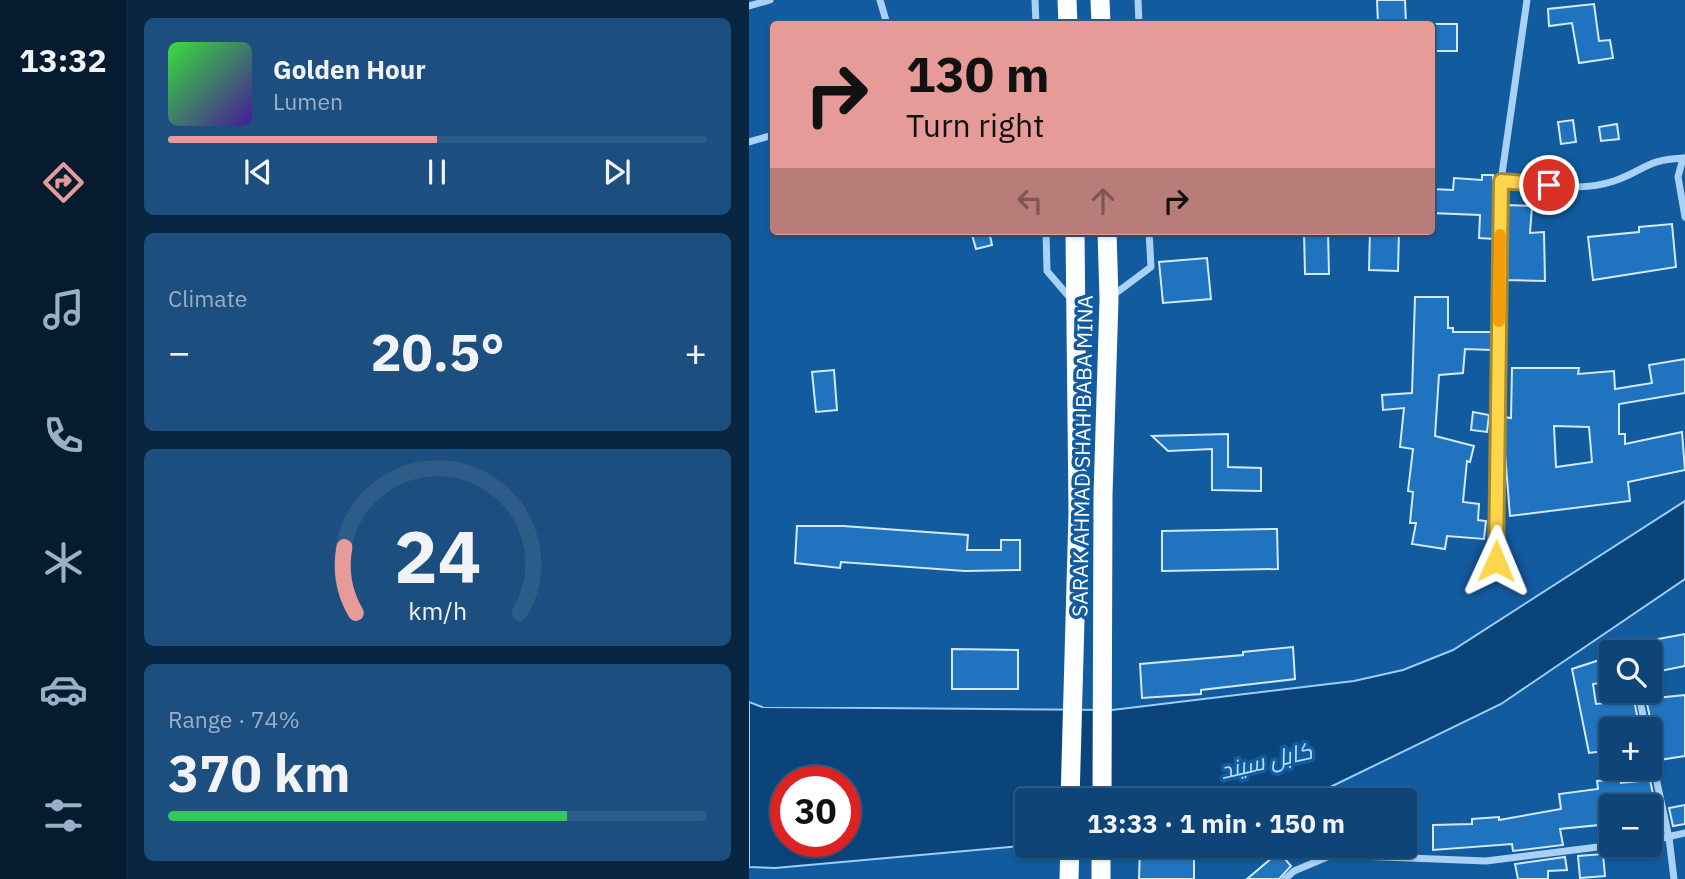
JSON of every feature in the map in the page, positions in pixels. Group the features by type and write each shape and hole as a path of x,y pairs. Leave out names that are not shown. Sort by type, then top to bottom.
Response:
{"highway":[{"path":"1067,0 1067,21"},
{"path":"1100,0 1101,21"},
{"path":"1070,788 1078,513 1075,235"},
{"name":"SARAK AHMAD SHAH BABA MINA","path":"1102,788 1103,495 1109,299 1107,235"},
{"path":"1069,879 1070,858"},
{"path":"1101,858 1101,879"}],"street":[{"path":"749,6 770,0"},
{"path":"880,0 886,21"},
{"path":"1035,0 1036,21"},
{"path":"1138,0 1139,21"},
{"path":"1496,561 1501,181 1527,0"},
{"path":"749,142 770,136"},
{"path":"1501,181 1590,185 1613,181 1657,159 1684,158 1678,177 1685,217"},
{"path":"1046,235 1048,271 1077,307"},
{"path":"1109,299 1151,267 1149,235"},
{"path":"1656,780 1669,838 1674,879"},
{"path":"1662,839 1685,834"},
{"path":"1285,879 1294,870 1332,855 1486,861 1599,847"}],"water":[{"name":"کابل سيند","path":"1685,501 1685,579 1501,704 1328,788 1015,788 1015,847 775,868 749,867 749,702 762,707 1112,710 1354,681 1403,670 1453,650"}],"building":[{"path":"1377,0 1405,0 1406,21 1378,21"},
{"path":"1594,4 1599,41 1610,40 1613,58 1579,63 1572,23 1549,26 1548,9"},
{"path":"1435,24 1457,24 1457,51 1435,51"},
{"path":"1573,120 1576,142 1561,144 1558,122"},
{"path":"1617,124 1619,139 1601,141 1599,127"},
{"path":"1482,175 1493,175 1494,239 1479,238 1480,215 1435,213 1435,189 1453,190 1454,178 1482,180"},
{"path":"1507,205 1532,206 1530,233 1544,232 1545,281 1506,280"},
{"path":"1672,224 1676,267 1593,280 1588,237 1639,232 1639,227"},
{"path":"972,235 990,235 992,245 976,249"},
{"path":"1304,235 1328,235 1329,274 1305,274"},
{"path":"1370,235 1399,235 1398,271 1369,270"},
{"path":"1207,258 1211,299 1163,303 1159,262"},
{"path":"1415,297 1448,297 1448,328 1453,328 1453,332 1492,332 1492,350 1465,349 1463,373 1439,375 1435,436 1474,446 1470,462 1467,461 1463,502 1479,504 1478,520 1486,521 1484,539 1447,536 1445,549 1412,544 1416,523 1410,523 1413,492 1408,491 1413,449 1400,447 1404,408 1383,410 1382,395 1412,393"},
{"path":"1685,359 1685,393 1619,404 1619,434 1625,434 1625,444 1682,432 1685,470 1628,482 1630,501 1510,516 1503,417 1511,418 1512,368 1579,368 1578,374 1614,371 1615,389 1652,383 1649,365","holes":["1554,426 1589,427 1592,462 1556,467"]},
{"path":"834,370 837,410 816,412 812,372"},
{"path":"1473,412 1489,415 1487,432 1471,430"},
{"path":"1228,434 1228,467 1261,468 1261,491 1212,490 1212,449 1168,451 1152,436"},
{"path":"797,526 843,526 968,535 967,550 1001,550 1001,540 1020,540 1020,570 965,571 841,562 840,568 795,563"},
{"path":"1277,529 1278,569 1162,571 1162,531"},
{"path":"1685,634 1685,666 1662,671 1662,640 1658,639"},
{"path":"1293,647 1295,679 1201,690 1201,694 1142,698 1140,664 1243,655 1243,652"},
{"path":"952,649 1018,650 1018,689 952,689"},
{"path":"1599,660 1599,683 1593,684 1596,704 1635,703 1637,717 1599,717 1599,752 1589,753 1572,669"},
{"path":"1685,695 1685,756 1662,760 1662,717 1650,717 1647,703 1662,703 1662,697"},
{"path":"1621,780 1621,783 1650,780 1653,794 1599,794 1599,825 1560,829 1563,845 1513,851 1512,844 1433,850 1433,825 1472,824 1472,819 1499,817 1499,820 1561,809 1559,794 1598,789 1597,781"},
{"path":"1685,805 1685,824 1673,826 1669,808"},
{"path":"1599,854 1599,857 1603,857 1605,876 1580,878 1578,856"},
{"path":"1565,857 1567,870 1548,871 1548,879 1518,879 1515,864"},
{"path":"1140,858 1194,858 1194,879 1139,879"},
{"path":"1272,858 1284,858 1291,866 1279,879 1247,879"}],"slow traffic":[{"path":"1499,321 1500,235"}],"route":[{"path":"1496,561 1501,181 1549,185"}]}
